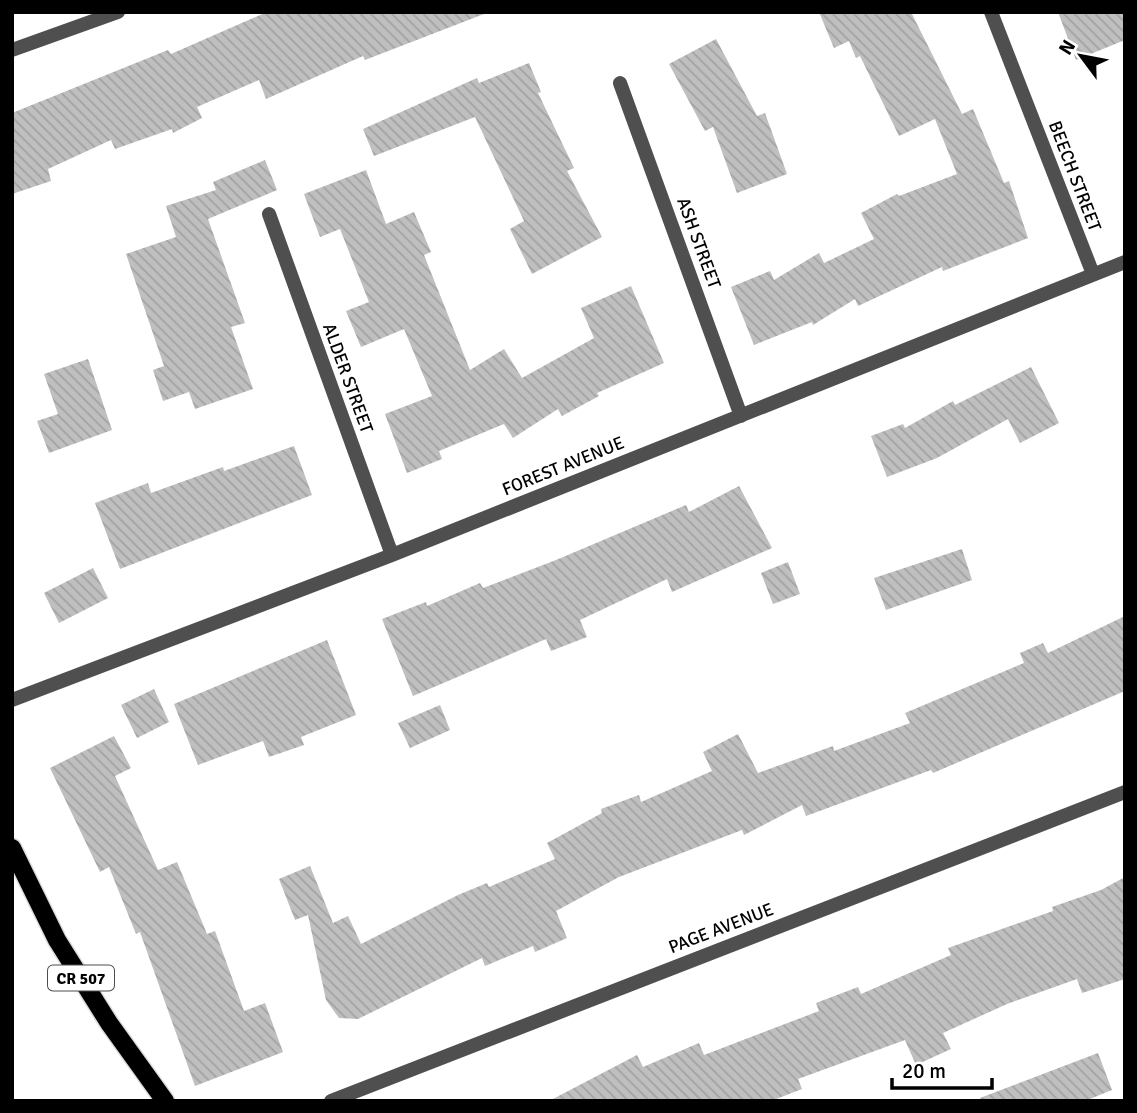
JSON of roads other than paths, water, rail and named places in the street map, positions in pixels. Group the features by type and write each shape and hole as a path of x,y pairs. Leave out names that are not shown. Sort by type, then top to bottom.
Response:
{"main road":[{"name":"CR 507","path":"12,848 57,940 109,1023 165,1101"}],"street":[{"path":"12,50 118,12"},
{"name":"BEECH STREET","path":"991,12 1093,274"},
{"name":"ASH STREET","path":"620,83 741,415"},
{"name":"ALDER STREET","path":"269,215 391,555"},
{"name":"FOREST AVENUE","path":"12,700 391,555 1125,261"},
{"name":"PAGE AVENUE","path":"331,1101 1125,792"}]}
